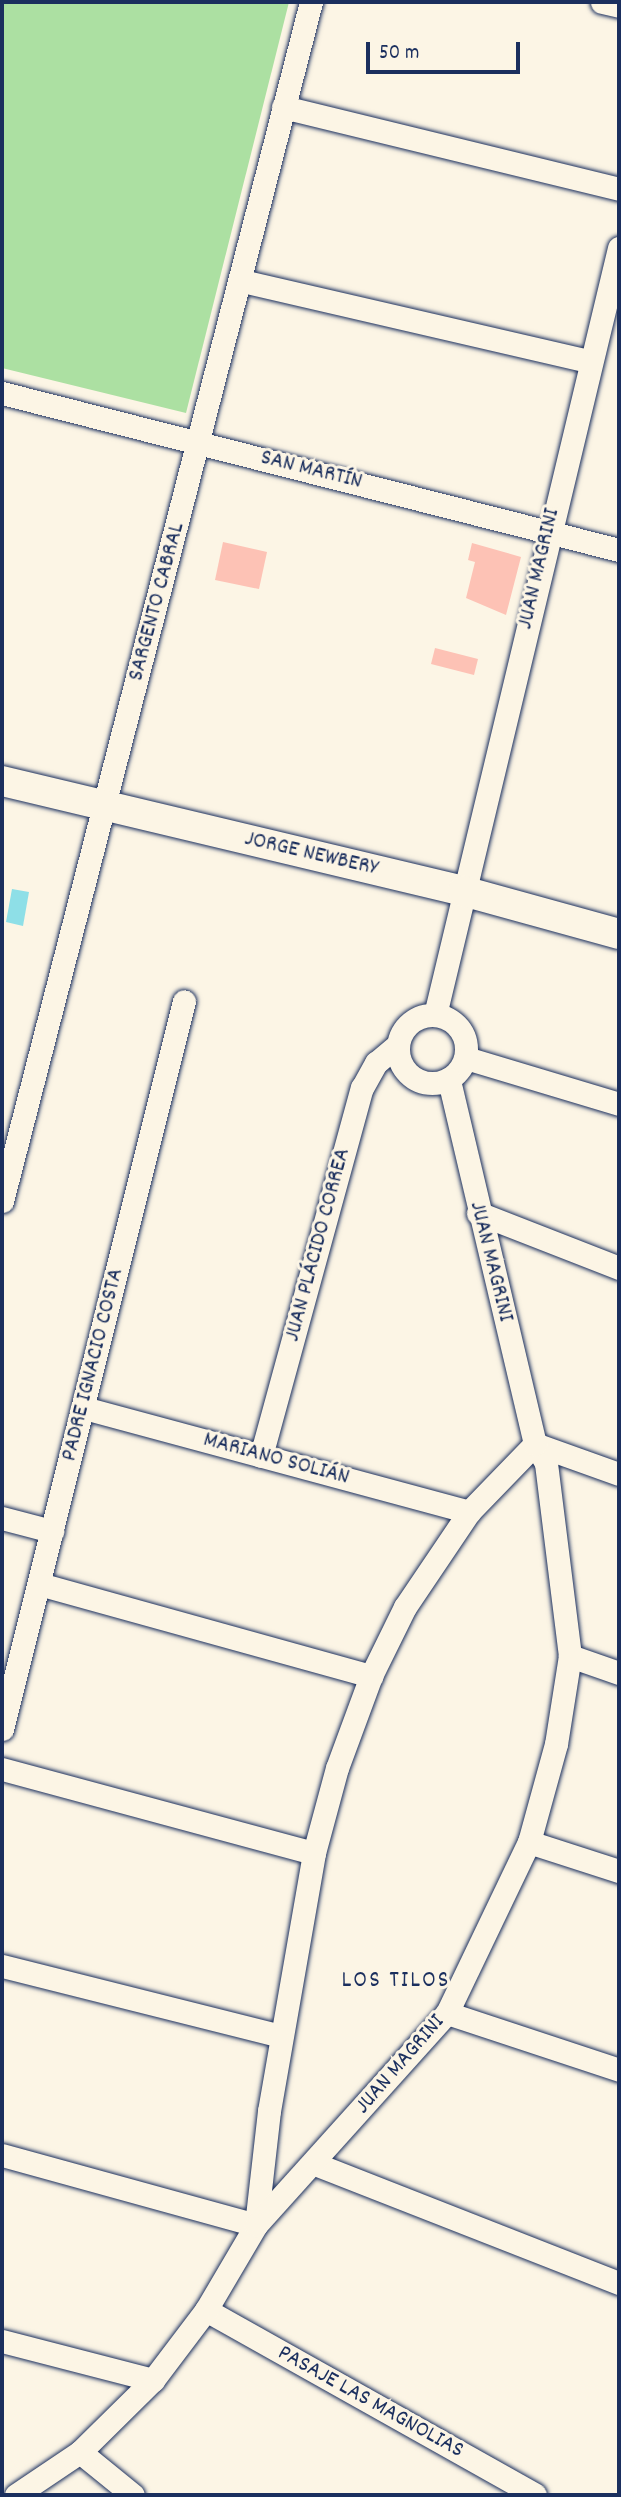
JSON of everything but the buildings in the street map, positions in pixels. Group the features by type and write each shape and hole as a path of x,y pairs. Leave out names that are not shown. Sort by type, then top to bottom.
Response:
{"main road":[{"name":"JORGE NEWBERY","path":"2,781 463,891 619,934"}],"street":[{"name":"SARGENTO CABRAL","path":"2,1201 8,1152 200,442 311,2"},
{"path":"602,2 619,6"},
{"path":"283,107 619,189"},
{"name":"JUAN MAGRINI","path":"435,1014 588,361 619,248"},
{"path":"242,281 588,361"},
{"name":"SAN MARTÍN","path":"2,393 619,550"},
{"name":"PADRE IGNACIO COSTA","path":"2,1728 184,1001"},
{"path":"435,1014 457,1024 463,1034 466,1058 449,1079 426,1083 415,1080 400,1063 396,1046 412,1021 435,1014"},
{"name":"JUAN PLÁCIDO CORREA","path":"261,1456 362,1088 376,1063 396,1046"},
{"path":"466,1058 619,1104"},
{"name":"JUAN MAGRINI","path":"16,2495 80,2452 153,2380 206,2311 256,2225 315,2164 447,2013 529,1842 556,1744 570,1656 547,1463 535,1444 478,1213 449,1079"},
{"path":"478,1213 619,1268"},
{"name":"MARIANO SOLIÁN","path":"84,1408 469,1512"},
{"path":"2,2155 256,2225 269,2111 314,1853 337,1768 371,1676 405,1607 469,1512 535,1444 619,1474"},
{"path":"2,1518 52,1531"},
{"path":"39,1584 371,1676"},
{"path":"570,1656 619,1673"},
{"path":"2,1769 314,1853"},
{"path":"529,1842 619,1871"},
{"path":"2,1966 281,2036"},
{"path":"447,2013 619,2070"},
{"path":"315,2164 619,2283"},
{"name":"PASAJE LAS MAGNOLIAS","path":"206,2311 535,2495"},
{"path":"2,2341 153,2380"},
{"path":"80,2452 133,2495"}],"green space":[{"path":"2,2 289,2 186,413 2,368"}],"water":[{"path":"12,889 29,892 23,926 6,922"}],"district":[{"name":"LOS TILOS","path":"396,1982"}]}
